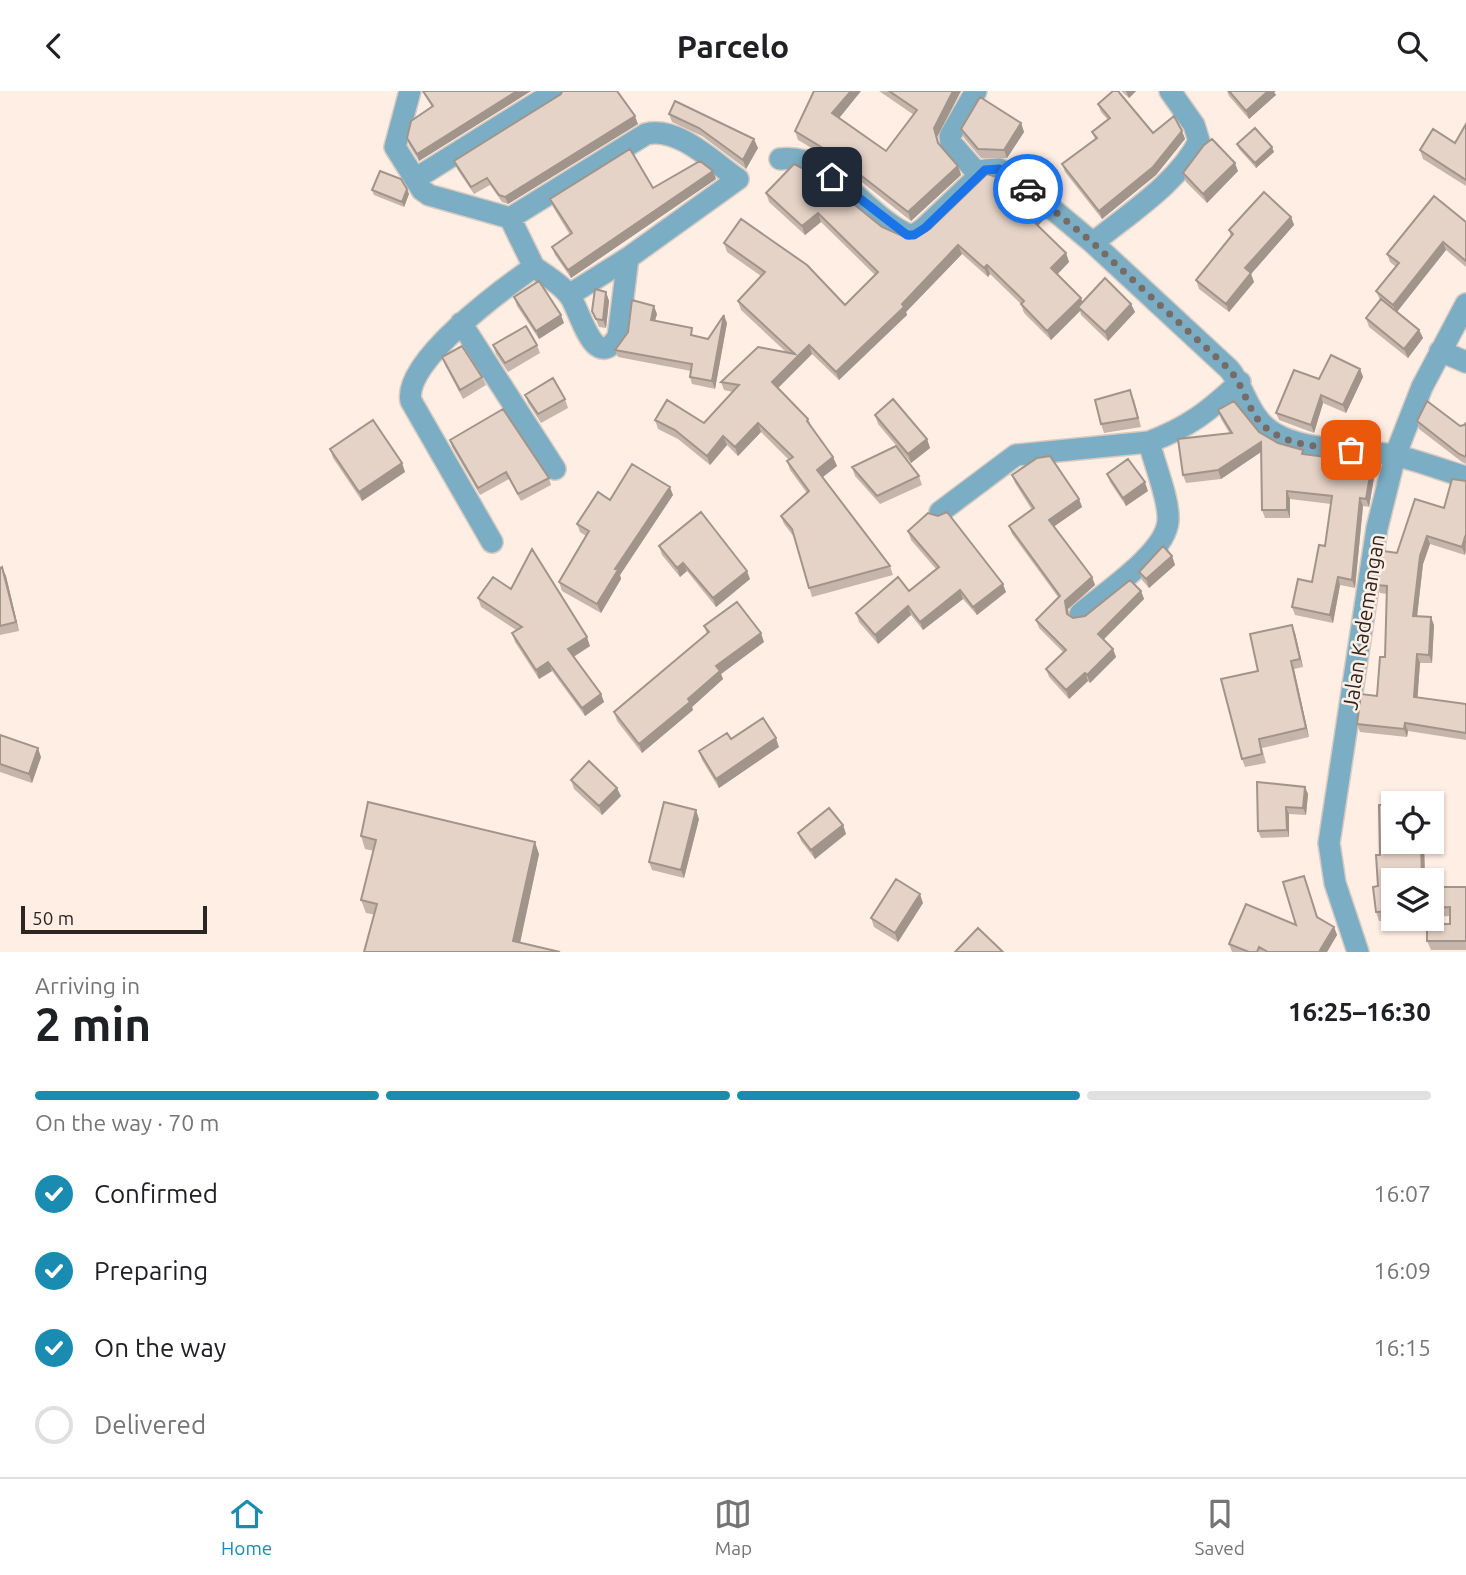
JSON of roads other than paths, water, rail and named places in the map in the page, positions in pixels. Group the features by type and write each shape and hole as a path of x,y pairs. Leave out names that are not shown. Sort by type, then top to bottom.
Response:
{"street":[{"path":"410,91 396,147 415,179 429,195 510,218 646,134 655,132 673,135 738,179 628,258 569,295"},
{"path":"415,179 556,91"},
{"path":"976,91 950,136 951,143 979,175"},
{"path":"1093,243 1156,190 1195,150 1199,141 1198,131 1170,91"},
{"path":"780,159 794,157 819,167 907,235 914,235 925,228 985,170 999,169 1014,177 1093,243 1240,382 1259,421 1275,433 1308,445 1395,456 1466,477"},
{"path":"510,218 534,267 569,295 593,344 602,348 608,347 618,337 628,258"},
{"path":"492,543 411,401 408,391 414,379 461,323 534,267"},
{"name":"Jalan Kademangan","path":"1358,952 1335,883 1329,843 1377,528 1395,456 1422,387 1466,304"},
{"path":"461,323 555,469"},
{"path":"1440,351 1466,362"},
{"path":"940,512 1016,455 1149,442 1184,429 1201,418 1240,382"},
{"path":"1080,614 1154,551 1166,534 1169,518 1149,442"}]}
